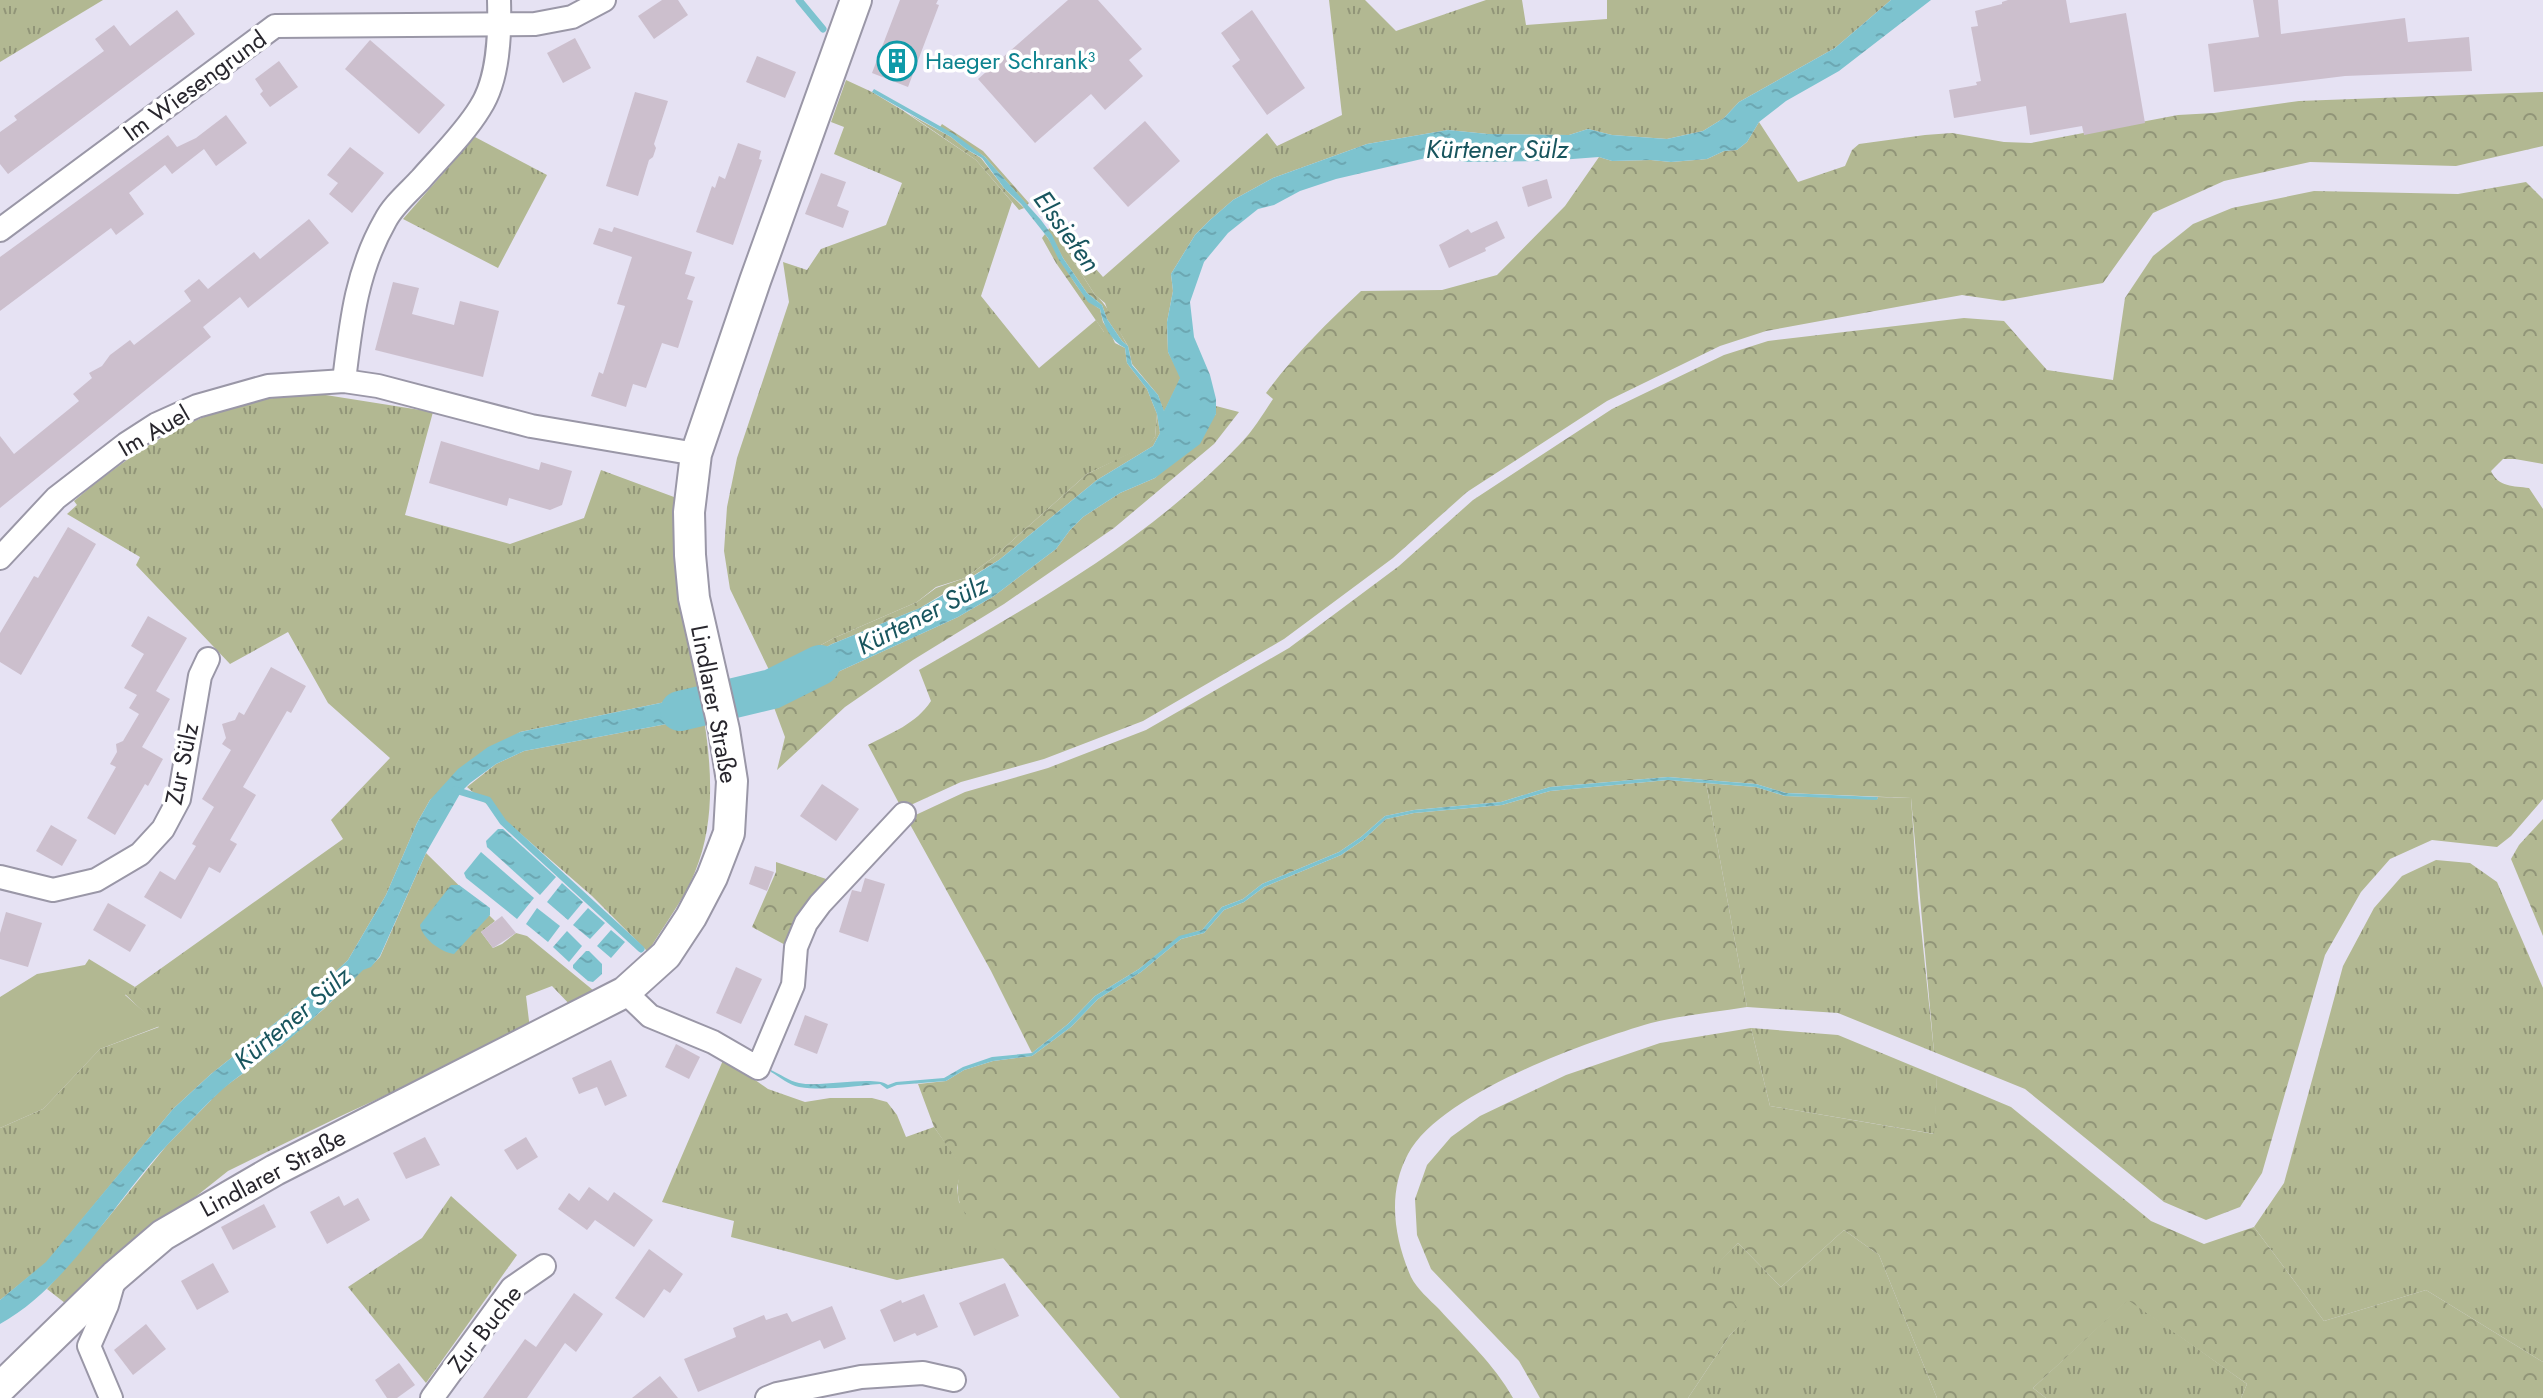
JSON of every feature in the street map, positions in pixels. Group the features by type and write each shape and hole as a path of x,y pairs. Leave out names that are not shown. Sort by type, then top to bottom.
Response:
{"main road":[{"name":"Lindlarer Straße","path":"0,1388 115,1276 163,1235 223,1199 625,992 666,955 691,917 712,877 729,833 732,781 724,730 694,598 689,512 696,454 856,0"}],"street":[{"path":"344,381 352,318 364,262 386,217 451,146 482,106 496,66 499,0"},
{"name":"Im Wiesengrund","path":"0,230 275,26 535,24 572,17 604,0"},
{"name":"Im Auel","path":"0,558 56,498 157,424 197,406 268,386 344,381 392,389 531,426 696,454"},
{"name":"Zur Sülz","path":"0,877 53,890 96,880 148,846 163,829 179,799 200,676 208,659"},
{"path":"625,992 650,1016 713,1042 758,1068 793,985 796,947 806,923 904,814"},
{"name":"Zur Buche","path":"432,1398 512,1288 544,1266"},
{"path":"111,1398 89,1346 107,1305 115,1276"},
{"path":"767,1398 861,1377 923,1373 954,1380"}],"green space":[{"path":"0,0 103,0 0,62"},
{"path":"1329,0 1365,0 1396,31 1486,0 1522,0 1526,25 1607,19 1607,0 1891,0 1835,48 1739,102 1724,118 1703,131 1667,139 1612,135 1588,129 1569,135 1448,130 1367,144 1273,178 1233,200 1195,235 1171,274 1173,291 1167,322 1168,352 1181,377 1164,412 1158,395 1132,364 1128,346 1105,303 1095,295 1051,226 1059,227 1103,277 1267,133 1277,146 1342,115"},
{"path":"846,80 902,110 976,160 1012,202 981,296 1039,368 1096,320 1104,332 1110,332 1115,343 1125,348 1127,363 1147,389 1157,414 1155,437 1150,444 1087,474 994,557 965,578 936,587 917,602 834,638 770,672 730,589 724,551 727,507 737,458 789,302 783,262 807,270 821,249 886,225 902,183 834,154 844,127 831,122"},
{"path":"2543,92 2543,146 2456,166 2310,162 2224,181 2153,213 2103,283 2003,301 1962,295 1766,331 1720,346 1607,401 1467,492 1393,558 1284,639 1143,721 1044,759 961,782 902,809 868,745 911,722 931,701 919,670 1088,568 1168,510 1205,478 1254,428 1273,399 1266,393 1288,366 1361,291 1442,290 1497,275 1565,206 1599,157 1612,161 1707,159 1724,151 1737,150 1747,142 1759,122 1798,182 1845,166 1852,150 1859,144 1925,135 1952,133 2031,143 2178,115 2299,101"},
{"path":"909,114 981,158 1024,208 1019,210 976,160"},
{"path":"942,124 983,151 1029,203 1027,205 985,157 940,127"},
{"path":"475,137 547,175 498,268 403,219"},
{"path":"2526,182 2543,199 2543,464 2503,459 2491,471 2502,483 2529,488 2543,509 2543,799 2511,836 2497,847 2432,840 2390,859 2361,892 2325,955 2262,1173 2240,1207 2206,1220 2164,1202 2025,1089 1934,1052 1911,798 1786,793 1756,784 1668,777 1550,787 1501,802 1414,810 1385,816 1339,852 1262,884 1243,899 1222,907 1202,930 1179,937 1139,969 1095,996 1068,1024 1032,1053 991,971 907,819 965,792 1048,768 1146,730 1289,648 1399,566 1473,500 1612,409 1724,355 1768,341 1964,318 2004,321 2047,370 2113,380 2125,298 2153,256 2193,224 2232,208 2314,191 2458,194"},
{"path":"1051,226 1095,295 1109,311 1128,346 1107,319 1102,305 1087,293 1063,258 1048,230"},
{"path":"1045,234 1076,285 1100,309 1103,322 1110,332 1104,332 1056,263 1042,238"},
{"path":"313,393 433,412 405,515 510,544 584,518 601,470 674,497 674,543 699,695 520,732 430,800 386,895 348,960 173,1109 46,1263 0,1300 0,1128 43,1109 100,1049 159,1027 125,994 343,839 331,820 390,758 328,703 288,632 230,664 136,565 140,557 67,514 77,505 74,501 103,478 157,440 184,426 243,404"},
{"path":"1216,406 1239,412 1214,444 1114,528 845,707 777,770 785,737 772,702 958,617 994,596 1056,549 1083,517 1120,493 1155,478 1216,414"},
{"path":"1157,414 1160,433 1153,446 1097,480 999,560 920,608 832,644 772,676 770,672 834,638 917,602 936,588 965,578 994,557 1087,474 1150,443 1155,437"},
{"path":"704,719 710,796 706,835 685,893 648,952 592,896 467,787 496,764 524,751"},
{"path":"1668,780 1706,783 1747,1007 1651,1023 1554,1057 1482,1091 1451,1110 1425,1132 1408,1154 1397,1184 1397,1231 1411,1277 1488,1363 1513,1398 1120,1398 962,1209 958,1193 961,1166 934,1127 918,1084 946,1081 964,1070 993,1061 1032,1056 1071,1027 1098,999 1141,972 1181,939 1204,933 1224,910 1244,902 1264,887 1341,855 1386,819 1414,813 1502,805 1550,791"},
{"path":"1706,783 1756,787 1785,796 1911,798 1934,1052 1838,1013 1747,1007"},
{"path":"2543,819 2543,936 2511,859 2519,845"},
{"path":"426,853 495,921 481,932 493,948 516,933 527,936 599,995 574,1009 552,986 526,996 530,1029 228,1171 139,1234 65,1303 47,1289 167,1145 223,1088 282,1045 325,1008 363,969 380,957"},
{"path":"2436,860 2470,863 2497,882 2543,988 2543,1362 2426,1290 2324,1321 2254,1227 2284,1183 2343,966 2374,908 2402,876"},
{"path":"776,862 835,882 791,948 752,927 776,872"},
{"path":"89,959 135,987 125,995 160,1026 100,1049 43,1109 0,1128 0,997 37,974 85,965"},
{"path":"1751,1028 1838,1035 1937,1076 1935,1134 1770,1106"},
{"path":"1751,1028 1770,1106 1934,1134 1937,1076 2011,1107 2151,1221 2204,1244 2254,1227 2324,1321 2426,1290 2543,1362 2543,1398 2241,1398 2247,1384 2128,1300 2033,1388 2046,1398 1937,1398 1879,1255 1844,1230 1781,1287 1738,1243 1711,1270 1746,1320 1730,1335 1688,1398 1540,1398 1519,1361 1431,1269 1417,1235 1415,1199 1427,1165 1451,1137 1480,1116 1566,1075 1660,1043"},
{"path":"724,1058 768,1089 805,1102 830,1098 872,1098 887,1102 897,1115 906,1137 934,1127 962,1166 957,1188 959,1202 1004,1258 897,1280 731,1237 734,1221 662,1202"},
{"path":"451,1196 517,1255 426,1383 348,1287 422,1238"},
{"path":"1844,1230 1879,1255 1937,1398 1688,1398 1730,1335 1745,1320 1710,1270 1738,1243 1781,1287"},
{"path":"2128,1299 2247,1384 2241,1398 2046,1398 2033,1388"}],"water":[{"path":"1891,0 1931,0 1839,71 1786,101 1759,122 1747,142 1737,150 1724,151 1707,159 1671,162 1612,161 1599,157 1465,162 1449,157 1426,158 1336,179 1258,209 1228,233 1204,262 1190,302 1194,337 1216,399 1216,414 1200,444 1155,478 1120,493 1083,517 1056,549 994,596 958,617 772,702 772,676 832,644 920,608 945,594 999,560 1097,480 1153,446 1160,433 1157,414 1147,389 1127,363 1125,348 1112,337 1100,309 1088,302 1048,238 1021,204 1004,188 982,158 872,92 874,89 954,134 985,157 1041,220 1087,293 1102,305 1107,319 1128,346 1132,365 1158,395 1164,411 1180,378 1168,352 1167,322 1173,291 1171,274 1195,235 1233,200 1273,178 1367,144 1448,130 1569,135 1588,129 1612,135 1667,139 1703,131 1724,118 1739,102 1835,48"},
{"path":"699,695 704,719 524,751 496,764 470,783 461,792 426,853 380,956 371,967 363,970 275,1051 210,1101 151,1163 70,1264 25,1308 0,1324 0,1300 46,1262 173,1109 348,960 386,895 430,800 458,769 488,747 520,732"},
{"path":"1668,777 1756,784 1786,793 1878,797 1877,800 1785,796 1756,787 1668,780 1550,791 1502,805 1414,813 1386,819 1341,855 1264,887 1244,902 1224,910 1204,933 1181,939 1141,972 1098,999 1071,1027 1032,1056 993,1061 964,1070 946,1081 897,1085 887,1089 880,1084 799,1087 771,1072 809,1084 871,1081 888,1085 944,1078 963,1067 992,1057 1032,1053 1068,1024 1095,996 1139,969 1179,936 1202,930 1222,907 1243,899 1262,884 1339,852 1385,816 1414,810 1501,802 1550,787"},
{"path":"498,829 503,829 556,877 540,895 487,847 486,841"},
{"path":"481,852 534,898 517,919 466,878 464,873"},
{"path":"562,883 583,902 568,920 547,902"},
{"path":"451,885 459,885 490,908 490,915 454,954 432,944 420,925"},
{"path":"537,908 560,926 548,942 526,924"},
{"path":"588,908 605,923 590,939 573,925"},
{"path":"611,930 625,942 611,958 597,946"},
{"path":"567,931 582,946 569,962 553,947"},
{"path":"586,951 602,964 602,974 593,982 573,968"}],"building":[{"path":"662,0 678,0 688,15 654,39 638,16"},
{"path":"900,0 938,0 936,4 939,5 908,87 872,73"},
{"path":"1068,0 1098,0 1142,49 1129,60 1143,76 1105,110 1091,94 1035,143 978,79"},
{"path":"2008,0 2066,0 2070,23 2126,13 2145,123 2084,135 2082,126 2030,135 2026,106 1954,118 1949,90 1977,85 1976,82 1981,81 1971,27 1978,26 1975,11"},
{"path":"2253,0 2278,0 2281,34 2405,18 2408,42 2469,37 2472,71 2345,76 2214,92 2208,44 2259,37"},
{"path":"177,10 195,34 8,174 0,164 0,132 17,120 14,116 104,51 95,39 114,25 130,46"},
{"path":"1252,10 1305,88 1267,115 1232,66 1240,60 1221,33"},
{"path":"575,38 591,68 563,83 547,53"},
{"path":"370,40 445,105 419,134 345,69"},
{"path":"757,56 796,72 785,98 746,82"},
{"path":"279,61 298,87 270,107 260,94 263,91 255,79"},
{"path":"635,92 668,101 654,144 656,148 638,196 606,186"},
{"path":"226,115 247,143 216,166 204,149 172,174 165,165 129,193 144,214 116,235 111,228 0,311 0,257 168,135 177,147 196,138"},
{"path":"1145,121 1180,161 1128,207 1093,168"},
{"path":"738,143 761,151 759,159 762,160 733,245 696,232 712,186 715,188 719,176 725,179"},
{"path":"350,147 384,173 352,213 329,194 338,183 327,175"},
{"path":"821,173 846,182 837,206 849,211 843,228 805,214"},
{"path":"1547,179 1552,198 1528,207 1522,187"},
{"path":"309,219 329,243 248,308 240,297 203,327 211,337 0,508 0,436 14,454 79,401 73,394 92,378 89,373 102,366 110,355 130,340 134,345 191,301 184,291 199,279 208,289 254,252 260,259"},
{"path":"1497,221 1505,238 1485,248 1486,251 1449,268 1439,245 1468,229 1471,233"},
{"path":"614,227 692,252 685,274 695,277 687,299 693,301 678,348 662,343 646,388 633,384 626,407 591,396 599,372 603,374 625,306 617,304 632,257 593,244 599,228 612,232"},
{"path":"393,282 419,288 412,314 454,325 460,301 499,311 483,377 375,350"},
{"path":"441,441 539,470 541,462 572,471 562,505 550,510 509,498 507,506 429,483"},
{"path":"68,527 96,544 21,675 0,662 0,633"},
{"path":"148,616 187,638 156,691 170,699 142,747 163,759 115,835 87,818 116,767 110,764 117,752 116,744 123,741 139,714 129,708 137,695 124,688 144,654 131,646"},
{"path":"271,667 306,686 291,713 287,711 243,787 256,795 230,840 237,844 220,873 209,867 181,919 144,897 160,871 175,880 196,846 192,844 214,807 202,799 231,750 222,744 226,738 222,724 235,720 239,712 244,715"},
{"path":"822,784 859,809 836,841 800,816"},
{"path":"51,825 77,840 62,866 36,851"},
{"path":"755,866 774,872 767,891 749,884"},
{"path":"865,878 885,884 868,942 839,932 852,890 861,892"},
{"path":"108,903 146,925 130,952 93,930"},
{"path":"6,912 42,923 28,967 0,959 0,933"},
{"path":"502,916 516,933 493,948 481,932"},
{"path":"736,967 762,979 741,1024 716,1013"},
{"path":"805,1015 828,1024 817,1054 794,1045"},
{"path":"676,1044 700,1057 689,1079 665,1067"},
{"path":"611,1060 627,1096 605,1106 597,1087 579,1094 572,1078"},
{"path":"425,1137 440,1165 406,1179 393,1153"},
{"path":"526,1137 538,1157 517,1170 504,1150"},
{"path":"589,1187 608,1201 614,1192 653,1220 634,1247 595,1220 587,1230 558,1209 569,1193 579,1201"},
{"path":"339,1196 344,1206 358,1198 370,1220 327,1244 310,1212"},
{"path":"264,1204 276,1227 233,1250 221,1227"},
{"path":"649,1249 683,1274 670,1293 664,1289 644,1318 615,1298"},
{"path":"213,1263 229,1292 197,1310 181,1281"},
{"path":"1005,1283 1019,1316 974,1336 959,1303"},
{"path":"574,1293 603,1314 576,1352 565,1343 527,1398 483,1398 525,1339 536,1347"},
{"path":"924,1294 938,1327 894,1342 880,1310"},
{"path":"832,1306 846,1339 824,1349 820,1340 698,1392 684,1359 736,1337 733,1328 764,1315 766,1320 787,1313 792,1322"},
{"path":"146,1324 166,1349 133,1375 114,1350"},
{"path":"399,1363 415,1385 397,1398 387,1398 375,1380"},
{"path":"660,1376 678,1398 632,1398"}],"waterway":[{"name":"Elssiefen","path":"799,0 823,29"},
{"name":"Kürtener Sülz","path":"680,711 772,689 820,665"},
{"path":"455,790 488,800 503,822 641,949"}],"place":[{"name":"Haeger Schrank³","path":"897,61"}]}
